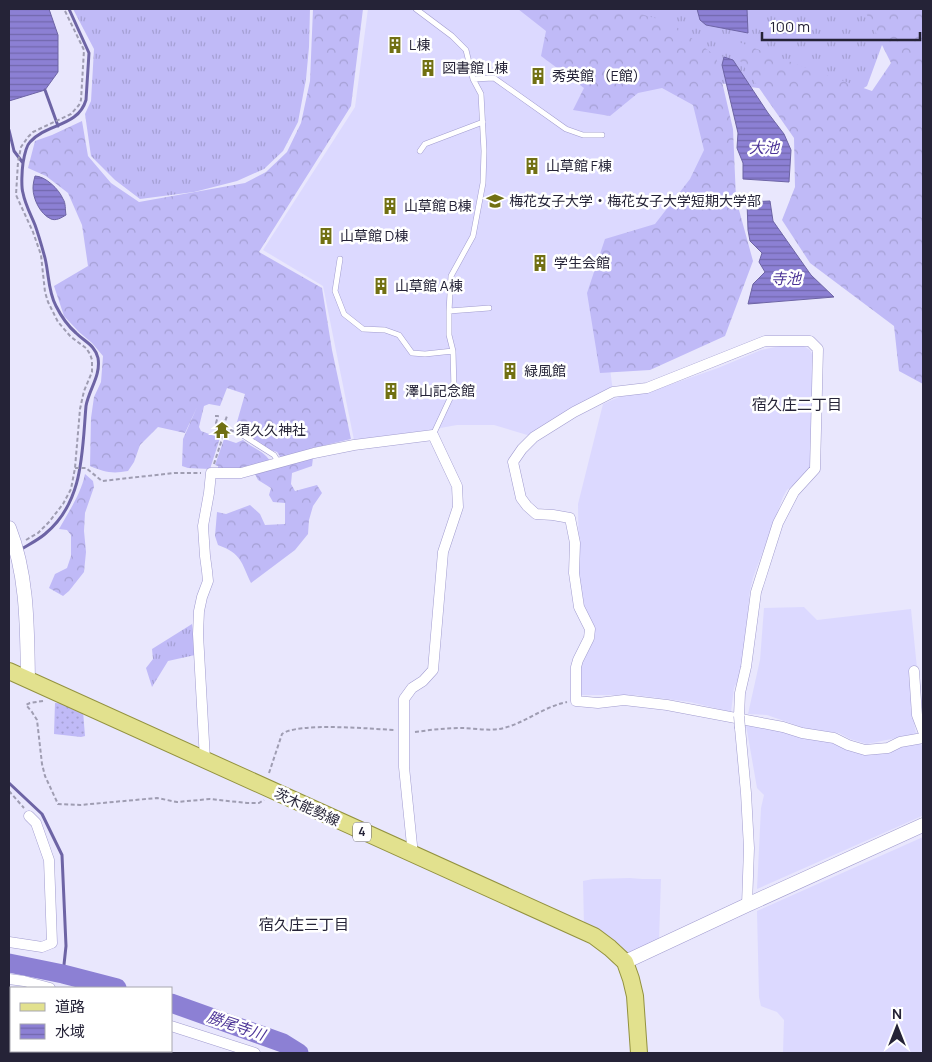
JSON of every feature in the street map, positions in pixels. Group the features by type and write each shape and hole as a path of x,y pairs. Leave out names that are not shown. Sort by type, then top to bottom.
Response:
{"main road":[{"name":"茨木能勢線","path":"9,671 594,936 625,962"},
{"path":"625,962 635,996 639,1053"}],"street":[{"path":"747,905 749,848 746,793 740,728 739,716 740,693 746,667 756,592 778,523 794,492 815,469 818,349 810,341 765,341 647,388 613,392 574,412 534,437 522,448 513,462 521,498 536,514 570,518 575,543 574,574 579,607 590,629 589,638 576,667 576,701 598,703 624,700 667,705 783,727 802,733 834,738 865,750 888,748 900,742 923,738"},
{"path":"205,760 198,634 199,611 208,576 203,526 211,472 241,473 354,444 433,435 457,486 458,506 443,552 433,670 423,681 412,688 404,699 404,767 412,855"},
{"path":"9,528 20,565 26,619 28,680"},
{"path":"914,671 917,715 923,731"},
{"path":"9,942 42,947 52,943 49,860 36,823 29,816"},
{"path":"625,962 923,825"},
{"path":"9,978 46,987"},
{"path":"172,1026 255,1053"}],"lane":[{"path":"416,9 452,36 466,50 473,79 481,94 483,122 483,183 475,228 473,236 451,276 449,335 453,351 454,390 433,435"},
{"path":"473,79 494,78 566,129 583,135 602,135"},
{"path":"420,151 426,144 483,122"},
{"path":"340,259 335,291 344,314 350,319 363,329 385,330 399,335 412,353 425,354 453,351"},
{"path":"449,311 489,308"},
{"path":"244,436 274,455 280,463"}],"path":[{"path":"16,551 38,533 57,513 71,489 75,468 80,409 84,391 92,372 92,360 86,348 71,336 58,322 52,312 45,292 41,255 16,195 18,162 21,148 28,137 33,132 71,114 76,110 81,100 84,50 64,9"},
{"path":"215,416 218,416 216,423 244,436"},
{"path":"75,468 86,468 102,481 174,473 211,472 223,436 223,427 227,416"},
{"path":"43,701 26,705 37,720 45,776 58,804 80,805 157,798 177,802 210,798 259,803 266,798 282,734 291,730 343,727 414,732 458,728 499,729 522,721 558,704 576,701"},
{"path":"9,791 29,816"}],"shaded area":[{"name":"梅花女子大学・梅花女子大学短期大学部","path":"368,9 523,9 691,90 710,152 680,249 599,282 613,392 534,437 494,425 457,425 354,440 323,286 263,250 355,107"},
{"path":"785,345 802,345 810,350 813,356 811,464 809,471 804,477 787,490 783,497 753,578 750,590 744,657 739,678 734,688 731,712 690,702 635,695 580,695 579,667 595,638 595,633 584,605 579,574 578,504 603,404 619,397 652,391 718,368 761,350"},
{"path":"804,607 817,620 911,609 917,668 912,691 912,711 916,734 867,744 850,739 839,733 807,729 767,715 748,714 760,660 764,608"},
{"path":"753,723 825,739 854,751 920,743 923,747 922,816 757,889 761,808 764,795 757,788 746,725"},
{"path":"923,837 923,1053 783,1053 784,1020 777,1012 761,1006 759,997 757,911"},
{"path":"630,878 661,879 659,940 623,953 584,926 583,881"}],"green space":[{"path":"73,9 310,9 306,79 298,122 283,151 264,169 237,181 194,192 140,199 115,180 91,156 85,114 91,101 94,49"},
{"path":"313,9 363,9 351,106 259,252 322,288 332,350 351,439 281,458 277,452 268,449 246,433 245,422 237,422 245,394 227,388 220,406 209,404 204,406 199,427 201,431 220,438 210,469 182,466 183,439 197,407 185,433 158,427 140,445 134,462 128,471 108,472 90,466 91,418 94,397 101,382 103,356 64,316 54,286 88,266 82,225 68,193 46,176 28,168 35,141 82,121 88,156 111,183 139,202 245,183 266,172 287,152 301,123 310,81"},
{"path":"518,9 629,9 671,23 716,56 733,129 736,199 753,261 725,336 650,370 600,373 587,293 605,239 655,224 690,179 704,150 693,105 662,88 638,93 610,116 573,110 584,88 541,56 546,31"},
{"path":"606,9 882,9 886,34 867,86 846,99 694,80"},
{"path":"864,9 923,9 923,384 899,371 894,326 810,263 782,220 795,187 794,138 736,55 736,41 872,91 891,63"},
{"path":"224,439 236,443 243,440 265,455 270,461 240,468 218,468 215,465"},
{"path":"313,458 312,466 292,473 291,484 295,491 317,485 322,493 313,506 308,534 295,550 251,583 236,555 218,545 215,536 217,512 226,514 250,505 260,514 265,525 285,524 285,503 273,502 269,495 271,488 258,480 255,474"},
{"path":"85,474 93,481 94,487 85,513 86,552 84,572 63,596 49,588 55,574 67,568 71,556 71,535 67,530 59,529 78,495"},
{"path":"192,624 195,655 168,661 152,687 146,668 153,659 152,649"},
{"path":"55,703 68,704 83,711 85,736 54,734"}],"water":[{"path":"9,9 49,9 58,35 58,72 45,90 9,101"},
{"path":"697,9 747,9 748,33 706,25 700,20"},
{"name":"大池","path":"724,57 733,60 784,134 791,150 789,182 743,179 743,163 737,148 738,133 722,65"},
{"path":"35,176 47,181 58,191 65,202 66,215 53,220 40,210 33,192"},
{"name":"寺池","path":"770,201 773,221 811,275 834,297 748,304 753,284 765,272 759,262 762,253 750,241 747,202"}],"waterway":[{"path":"20,550 42,536 58,521 74,491 82,458 86,406 98,371 98,358 95,350 67,324 53,301 44,254 22,190 23,163 29,144 45,131 76,115 82,109 86,100 89,53 69,9"},
{"path":"45,90 58,126"},
{"path":"9,130 14,151 23,163"},
{"path":"9,783 42,814 62,855 66,946 63,974"},
{"name":"勝尾寺川","path":"9,963 113,987"},
{"name":"勝尾寺川","path":"172,1003 283,1043 299,1053"}],"place":[{"name":"L棟","path":"395,45"},
{"name":"図書館 L棟","path":"428,68"},
{"name":"秀英館 （E館）","path":"538,76"},
{"name":"山草館 F棟","path":"532,166"},
{"name":"梅花女子大学・梅花女子大学短期大学部","path":"495,201"},
{"name":"山草館 B棟","path":"390,206"},
{"name":"山草館 D棟","path":"326,236"},
{"name":"学生会館","path":"540,263"},
{"name":"山草館 A棟","path":"381,286"},
{"name":"緑風館","path":"510,371"},
{"name":"澤山記念館","path":"391,391"},
{"name":"須久久神社","path":"222,430"}],"district":[{"name":"宿久庄二丁目","path":"797,405"},
{"name":"宿久庄三丁目","path":"304,925"}]}
